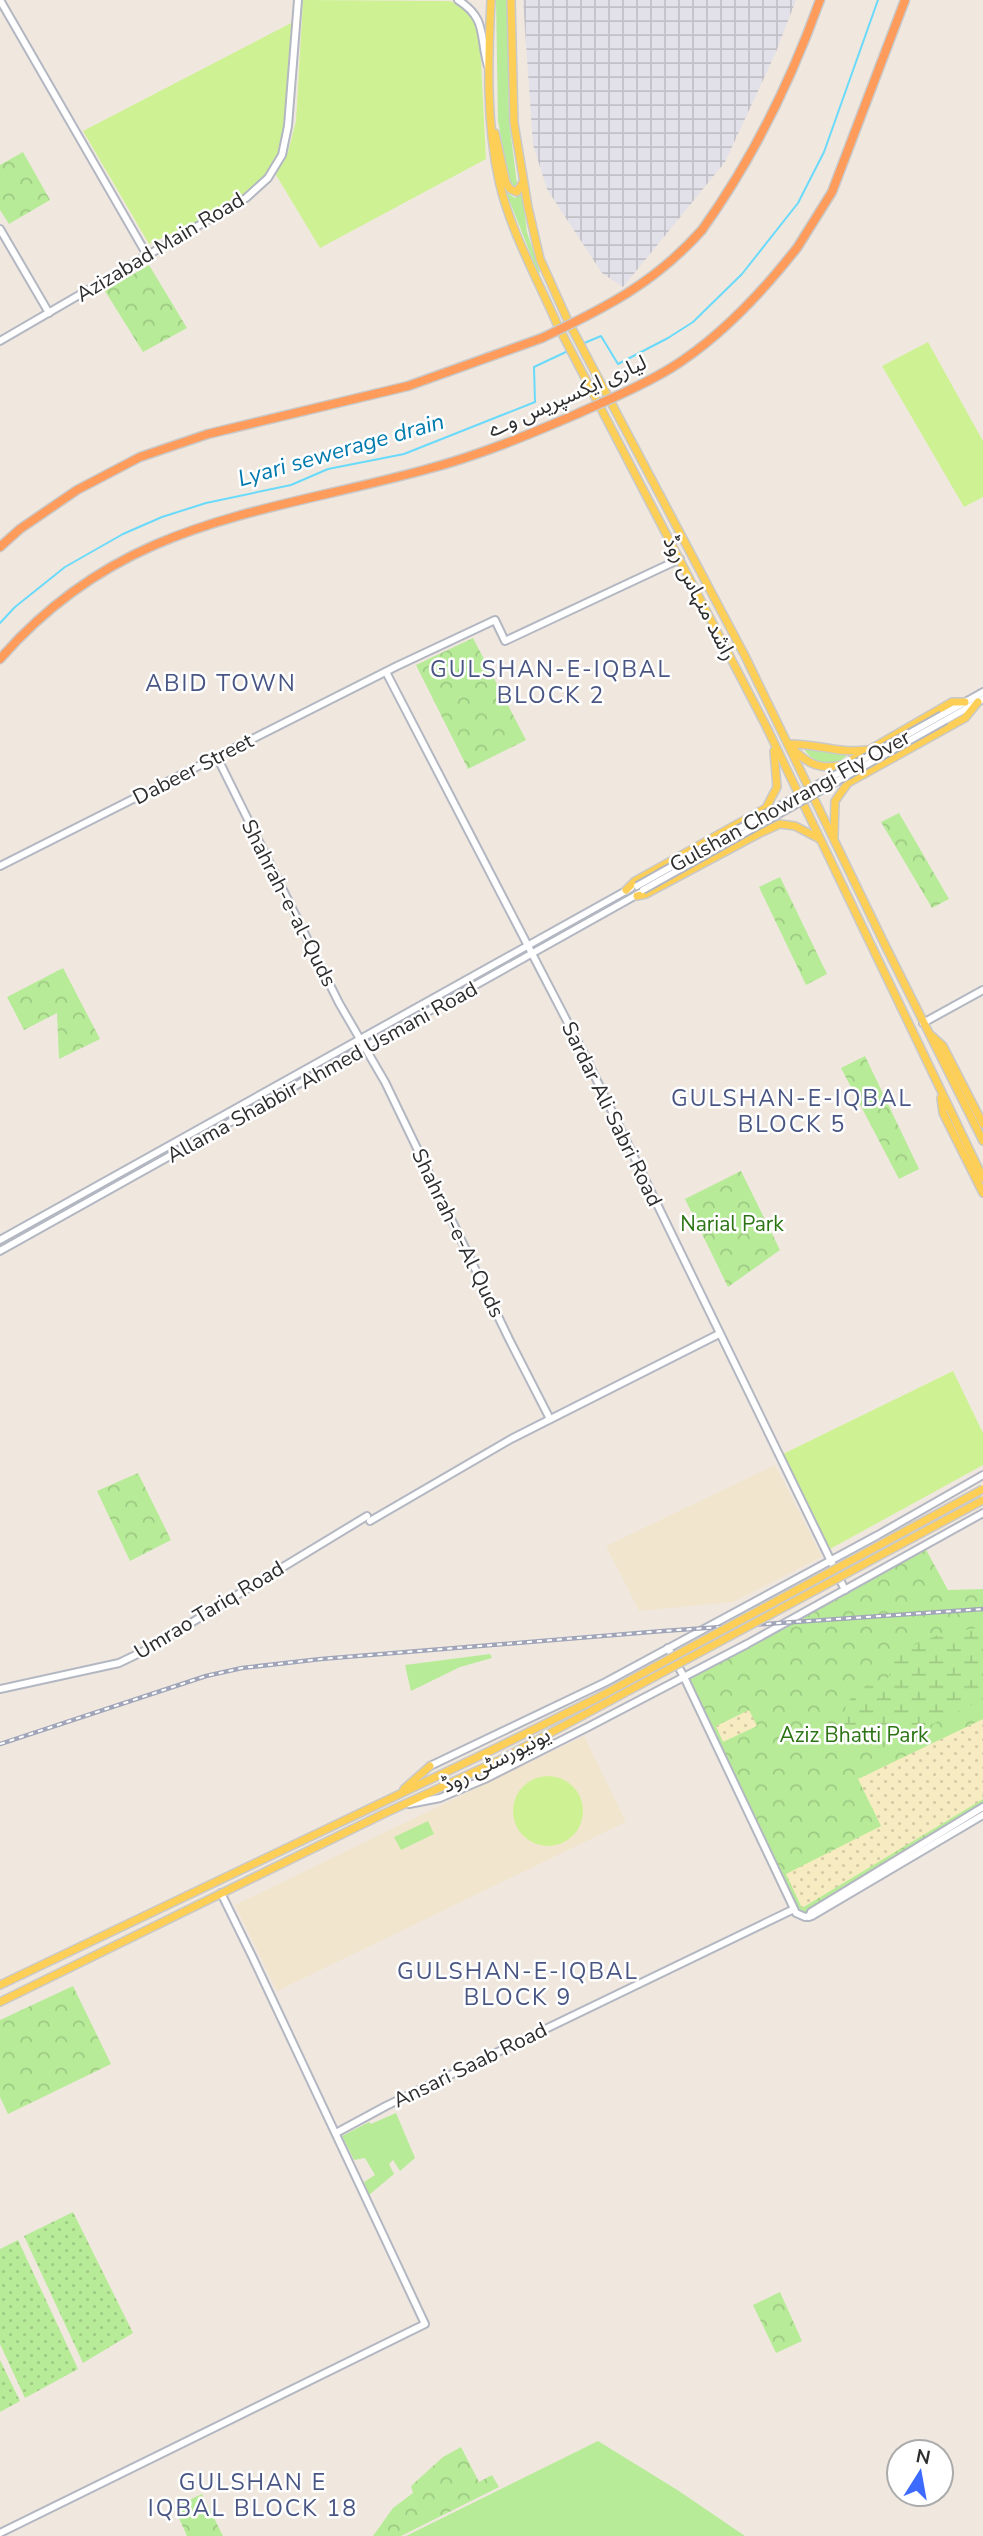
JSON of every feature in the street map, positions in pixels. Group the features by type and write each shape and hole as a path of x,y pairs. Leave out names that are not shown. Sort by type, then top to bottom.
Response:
{"highway":[{"path":"0,547 20,529 77,490 140,457 208,434 408,386 542,338 597,312 645,283 686,248 702,230 733,183 784,88 820,0"},
{"name":"لیاری ایکسپریس وے","path":"0,659 40,617 78,586 157,542 211,523 424,470 499,446 560,422 643,383 670,369 697,350 723,331 779,271 826,201 846,160 905,0"}],"main road":[{"name":"راشد منہاس روڈ","path":"491,0 488,68 492,126 500,183 512,220 557,324 772,740 983,1178"},
{"name":"راشد منہاس روڈ","path":"511,0 514,123 523,182 540,259 568,321 745,656 981,1138"},
{"path":"492,126 506,183 510,189 517,192 523,182"},
{"path":"713,625 723,630 727,627 726,621"},
{"path":"730,659 731,648 734,646 745,656"},
{"path":"834,841 833,809 842,788 965,718 980,701"},
{"path":"788,744 806,762 829,768 843,765 952,702 965,702"},
{"path":"626,890 635,881 766,808 777,787 772,740"},
{"path":"788,744 807,744 852,752 870,750"},
{"path":"639,891 646,894 780,824 795,826 818,839"},
{"path":"925,1026 943,1046 983,1124"},
{"path":"940,1089 943,1113 983,1193"},
{"name":"یونیورسٹی روڈ","path":"0,1985 597,1698 983,1489"},
{"name":"یونیورسٹی روڈ","path":"0,2002 500,1760 983,1500"},
{"path":"395,1796 430,1766"}],"street":[{"path":"12,0 1,4 147,256"},
{"name":"Azizabad Main Road","path":"0,341 246,198 268,178 282,155 288,126 298,0"},
{"path":"458,0 474,12 482,25 483,50 488,68"},
{"path":"0,229 49,313"},
{"name":"Dabeer Street","path":"0,866 495,620 505,641 680,559"},
{"name":"Sardar Ali Sabri Road","path":"386,672 583,1052 845,1590"},
{"path":"944,717 983,692"},
{"path":"944,717 980,701"},
{"name":"Gulshan Chowrangi Fly Over","path":"639,891 944,717"},
{"name":"Shahrah-e-al-Quds","path":"217,757 339,1003 366,1047"},
{"name":"Allama Shabbir Ahmed Usmani Road","path":"0,1240 626,890 639,891"},
{"name":"Allama Shabbir Ahmed Usmani Road","path":"0,1251 639,891"},
{"path":"925,1026 983,990"},
{"name":"Shahrah-e-Al Quds","path":"366,1047 550,1419"},
{"name":"Umrao Tariq Road","path":"0,1689 119,1663 369,1518 550,1419 719,1334"},
{"path":"430,1766 606,1682 983,1475"},
{"path":"403,1805 440,1798 485,1779 684,1677 983,1513"},
{"path":"668,1648 796,1913 809,1917 983,1815"},
{"path":"809,1917 811,1912 983,1807"},
{"path":"0,2533 425,2324 221,1894"},
{"name":"Ansari Saab Road","path":"336,2133 386,2106 794,1909"}],"shaded area":[{"path":"523,0 796,0 776,52 725,162 623,287 602,273 547,189 533,145"},
{"path":"775,1465 822,1557 733,1602 639,1611 606,1546"},
{"path":"584,1736 626,1822 277,1991 235,1905"}],"green space":[{"path":"303,0 450,1 471,17 480,42 486,159 320,248 276,175 288,152 296,121"},
{"path":"496,0 507,0 509,121 517,184 513,188 510,185 498,121"},
{"path":"293,22 286,119 273,167 263,179 234,201 149,244 83,131"},
{"path":"23,152 50,200 9,224 0,210 0,165"},
{"path":"506,192 515,198 522,192 527,232 540,272 538,273"},
{"path":"149,265 187,328 143,352 105,291"},
{"path":"928,342 983,441 983,497 964,507 882,366"},
{"path":"473,638 526,740 468,769 416,665"},
{"path":"806,746 848,754 837,761 824,763 807,754 804,748"},
{"path":"899,813 949,899 932,908 881,822"},
{"path":"780,877 827,974 806,985 759,887"},
{"path":"63,968 100,1039 59,1059 57,1013 24,1030 7,997"},
{"path":"865,1056 919,1169 899,1179 841,1068"},
{"name":"Narial Park","path":"741,1171 780,1250 728,1287 685,1199"},
{"path":"953,1371 983,1433 983,1465 830,1549 783,1454"},
{"path":"138,1473 171,1540 130,1561 97,1491"},
{"name":"Aziz Bhatti Park","path":"924,1546 948,1590 983,1589 983,1806 805,1917 794,1909 684,1678"},
{"path":"957,1627 965,1630 983,1627 983,1699 886,1747 867,1745 851,1736 846,1729 844,1712 852,1696 870,1683 878,1686 887,1680 897,1652"},
{"path":"490,1654 492,1658 460,1667 411,1691 405,1665"},
{"path":"548,1776 573,1786 583,1811 573,1836 548,1846 523,1836 513,1811 523,1786"},
{"path":"428,1821 434,1834 401,1850 394,1837"},
{"path":"73,1986 111,2064 8,2114 0,2097 0,2020"},
{"path":"396,2113 415,2158 400,2171 393,2160 389,2164 394,2174 369,2195 364,2182 375,2175 365,2158 354,2160 342,2136 369,2122 371,2124"},
{"path":"73,2212 133,2333 83,2363 24,2236"},
{"path":"18,2240 78,2369 25,2398 0,2344 0,2249"},
{"path":"780,2292 802,2341 776,2353 753,2305"},
{"path":"0,2360 20,2401 0,2412"},
{"path":"598,2441 745,2536 406,2536"},
{"path":"461,2447 479,2482 492,2475 499,2487 401,2536 373,2536 393,2508 413,2493 411,2486 443,2457"},
{"path":"202,2494 223,2536 187,2536 174,2507"}],"sand":[{"path":"749,1710 757,1726 723,1742 716,1726"},
{"path":"983,1719 983,1799 802,1908 786,1874 881,1826 858,1779"}],"waterway":[{"name":"Lyari sewerage drain","path":"582,344 601,336 618,364 693,322 742,274 798,203 824,152 878,0"},
{"name":"Lyari sewerage drain","path":"0,623 15,607 65,567 123,534 162,517 206,503 291,485 328,469 404,454 535,402 534,367 568,351"}],"railway":[{"path":"0,1744 206,1676 242,1668 663,1631 983,1609"}],"district":[{"name":"GULSHAN-E-IQBAL BLOCK 2","path":"551,682"},
{"name":"ABID TOWN","path":"221,683"},
{"name":"GULSHAN-E-IQBAL BLOCK 5","path":"792,1111"},
{"name":"GULSHAN-E-IQBAL BLOCK 9","path":"518,1984"},
{"name":"GULSHAN E IQBAL BLOCK 18","path":"253,2495"}]}
